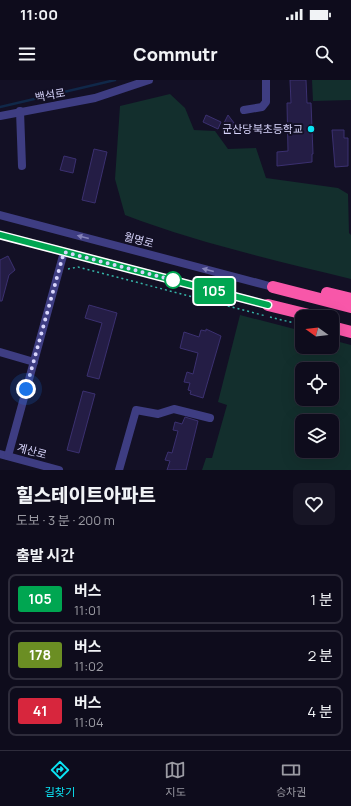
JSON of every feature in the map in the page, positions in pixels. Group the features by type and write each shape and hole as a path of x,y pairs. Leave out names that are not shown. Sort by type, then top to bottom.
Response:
{"highway":[{"path":"273,287 323,292 351,299"},
{"path":"273,287 351,307"},
{"path":"268,305 295,312"},
{"path":"268,305 295,315"},
{"path":"339,322 351,325"},
{"path":"339,329 351,332"}],"street":[{"name":"백석로","path":"0,116 95,98 149,80"},
{"path":"244,110 262,107 266,102 266,80"},
{"path":"20,111 22,166"},
{"name":"월명로","path":"0,215 273,287"},
{"path":"0,235 268,305"},
{"path":"4,455 34,362 64,252"},
{"path":"0,352 34,362"},
{"path":"119,470 136,410 158,414 174,409 210,418"},
{"name":"계산로","path":"4,455 59,470"}],"path":[{"path":"59,271 78,267 295,323"}],"green space":[{"path":"312,80 351,80 351,100 313,101"},
{"path":"170,94 185,108 194,130 215,131 228,149 256,148 266,178 338,188 348,194 349,233 351,235 351,279 209,243 125,215 115,179 120,106"},
{"path":"240,315 295,329 295,354 339,354 339,342 351,345 351,470 202,470 206,458 212,458 227,405 218,402"}],"building":[{"path":"290,80 306,80 307,103 311,103 312,162 277,166 277,152 288,151 287,103 291,103"},
{"path":"206,115 221,122 218,129 203,122"},
{"path":"228,115 237,127 229,134 223,125"},
{"path":"332,130 344,130 344,138 348,138 348,166 335,167"},
{"path":"94,149 107,152 95,203 82,200"},
{"path":"64,156 76,159 73,173 60,170"},
{"path":"8,256 15,270 9,275 2,301 0,301 0,260"},
{"path":"89,305 117,313 99,379 87,376 102,323 85,318"},
{"path":"206,329 221,336 203,398 190,394 191,391 188,390 190,383 184,382 187,372 193,374 198,353 180,348 184,332 199,337 201,330 206,331"},
{"path":"83,391 95,394 79,453 67,450"},
{"path":"185,417 198,421 186,470 167,470 170,461 165,460 168,452 172,453 178,431 173,430 175,422 182,424"}],"waterway":[{"path":"0,107 115,80"}],"bus line":[{"name":"105","path":"0,235 268,305"}],"place":[{"name":"군산당북초등학교","path":"311,129"}],"route":[{"path":"26,389 64,252 173,280"}]}
